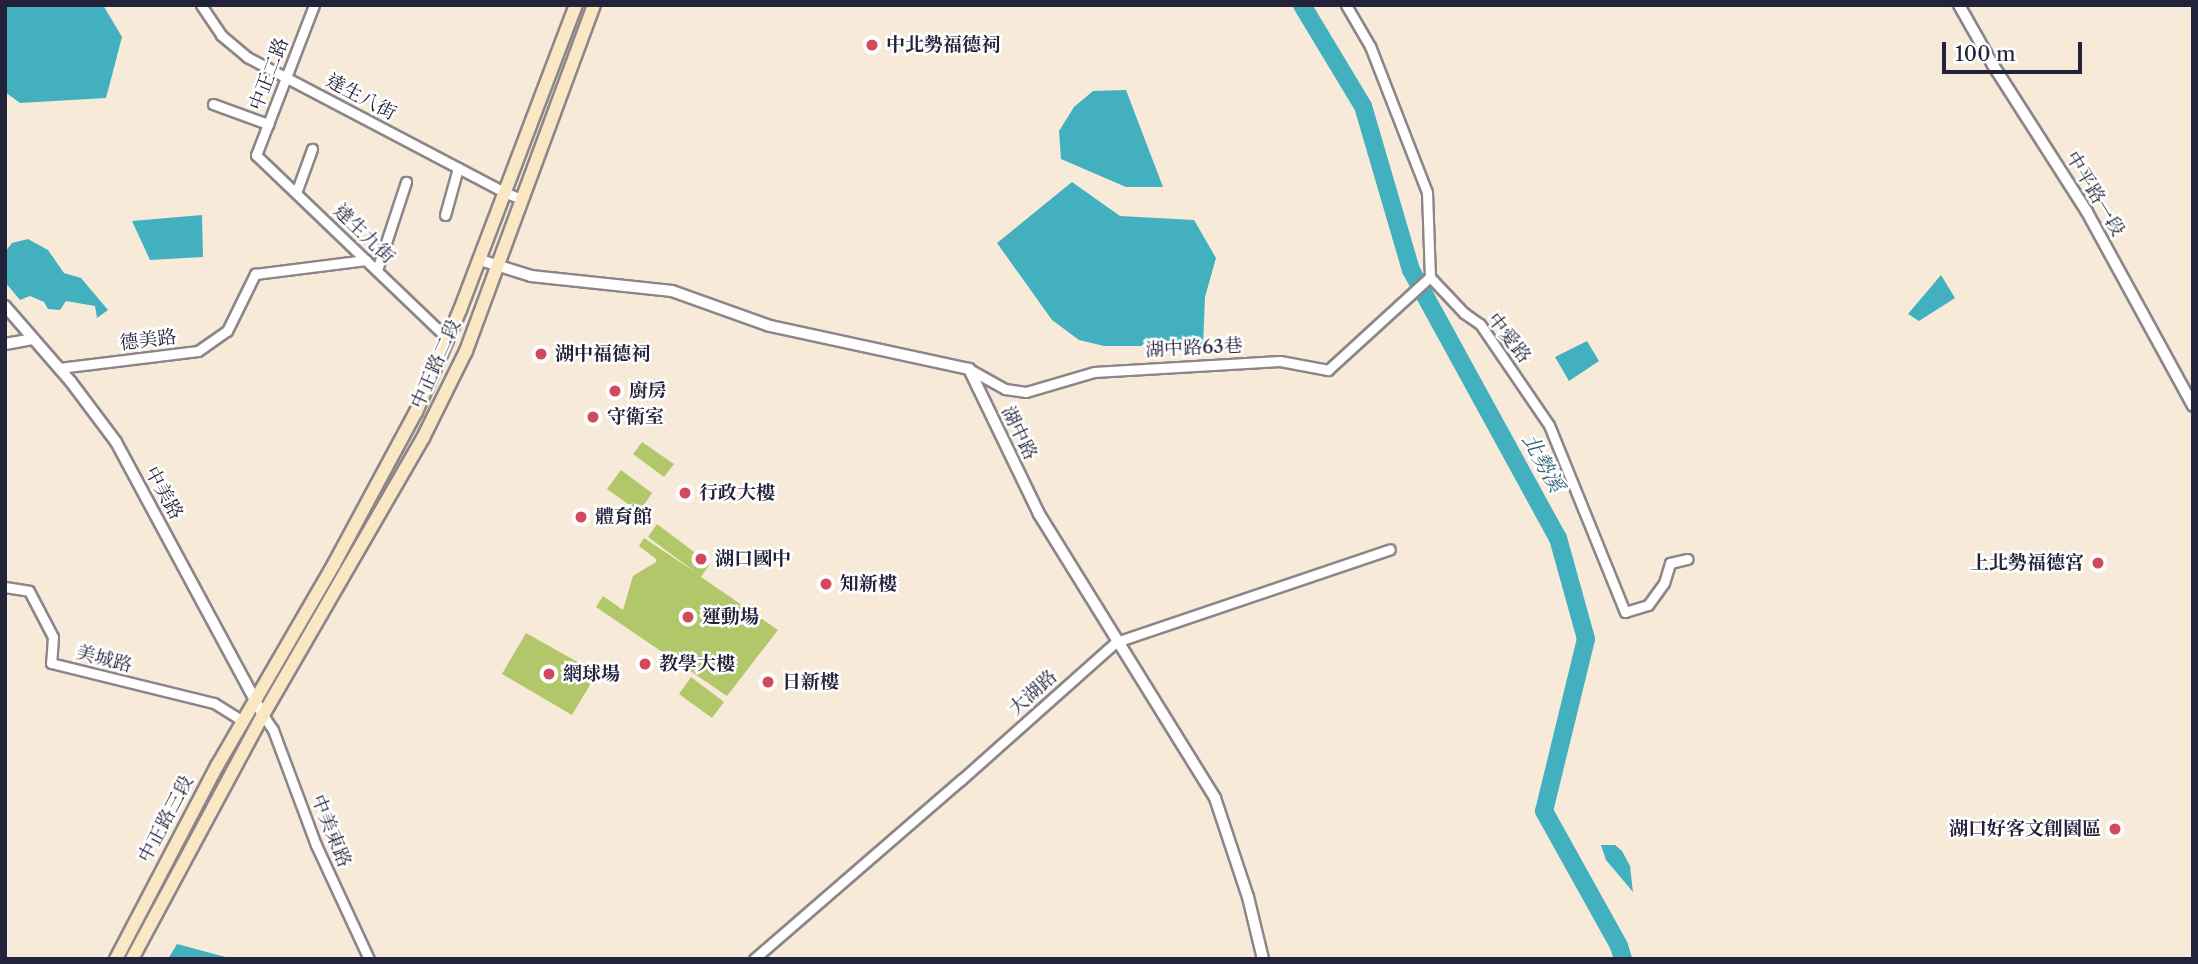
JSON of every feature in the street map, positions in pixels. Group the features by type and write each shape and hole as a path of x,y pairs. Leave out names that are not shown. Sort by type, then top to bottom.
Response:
{"main road":[{"name":"中正路二段","path":"255,700 334,564 410,424 480,260 576,5"},
{"name":"中正路二段","path":"263,715 423,438 466,351 594,5"},
{"name":"中正路三段","path":"116,959 138,911 255,700"},
{"name":"中正路三段","path":"132,959 263,715"}],"street":[{"name":"達生八街","path":"201,5 221,36 247,57 522,199"},
{"name":"中正二路","path":"256,155 314,5"},
{"path":"1346,5 1370,46 1427,192 1430,277"},
{"name":"中平路一段","path":"1959,5 1993,65 2087,212 2193,406"},
{"path":"213,104 268,124"},
{"path":"296,193 312,149"},
{"name":"達生九街","path":"256,155 448,340"},
{"path":"445,215 458,168"},
{"path":"377,270 406,182"},
{"name":"德美路","path":"59,368 198,351 227,331 256,274 366,260"},
{"path":"480,260 495,267 531,276 672,291 770,326 969,369"},
{"name":"湖中路63巷","path":"969,369 1005,389 1026,392 1094,372 1280,361 1328,370 1430,277"},
{"name":"中愛路","path":"1430,277 1464,313 1480,324 1549,425 1625,612 1648,605 1664,583 1670,563 1688,559"},
{"name":"中美路","path":"5,306 59,368 116,442 263,715"},
{"path":"5,344 33,339"},
{"name":"湖中路","path":"969,369 1039,514 1215,799 1248,897 1264,959"},
{"name":"大湖路","path":"754,959 1116,642 1390,549"},
{"name":"美城路","path":"5,587 29,591 53,637 51,663 214,703 243,721"},
{"name":"中美東路","path":"263,715 273,730 316,845 369,959"}],"green space":[{"path":"642,442 674,464 664,477 633,454"},
{"path":"621,470 652,493 639,512 607,489"},
{"path":"657,524 710,564 701,577 778,630 727,696 596,607 603,596 623,610 633,576 656,562 656,559 639,546 644,538 698,574 648,537"},
{"name":"網球場","path":"526,633 597,673 572,715 502,674"},
{"path":"691,677 724,702 712,718 679,694"}],"water":[{"path":"5,5 103,5 122,37 106,98 20,103 5,92"},
{"path":"1126,90 1163,187 1126,187 1061,159 1059,131 1074,107 1093,91"},
{"path":"1072,182 1120,216 1194,220 1216,258 1205,297 1203,346 1104,346 1079,340 1052,320 997,243"},
{"path":"202,215 203,257 150,260 132,221"},
{"path":"28,239 48,250 64,273 81,278 108,310 97,318 95,306 66,301 60,310 48,309 44,302 30,296 20,300 5,282 5,252 12,243"},
{"path":"1941,275 1955,298 1919,321 1908,314"},
{"path":"1587,341 1599,361 1569,381 1555,357"},
{"path":"1601,845 1615,845 1622,851 1630,866 1633,892 1606,860"},
{"path":"177,944 233,959 168,959"}],"waterway":[{"name":"北勢溪","path":"1302,5 1363,106 1411,270 1558,538 1586,639 1544,811 1619,946 1623,959"}],"place":[{"name":"中北勢福德祠","path":"872,45"},
{"name":"湖中福德祠","path":"541,354"},
{"name":"廚房","path":"615,391"},
{"name":"守衛室","path":"593,417"},
{"name":"行政大樓","path":"685,493"},
{"name":"體育館","path":"581,517"},
{"name":"湖口國中","path":"701,559"},
{"name":"上北勢福德宮","path":"2098,563"},
{"name":"知新樓","path":"826,584"},
{"name":"運動場","path":"688,617"},
{"name":"教學大樓","path":"645,664"},
{"name":"網球場","path":"549,674"},
{"name":"日新樓","path":"768,682"},
{"name":"湖口好客文創園區","path":"2115,829"}]}
